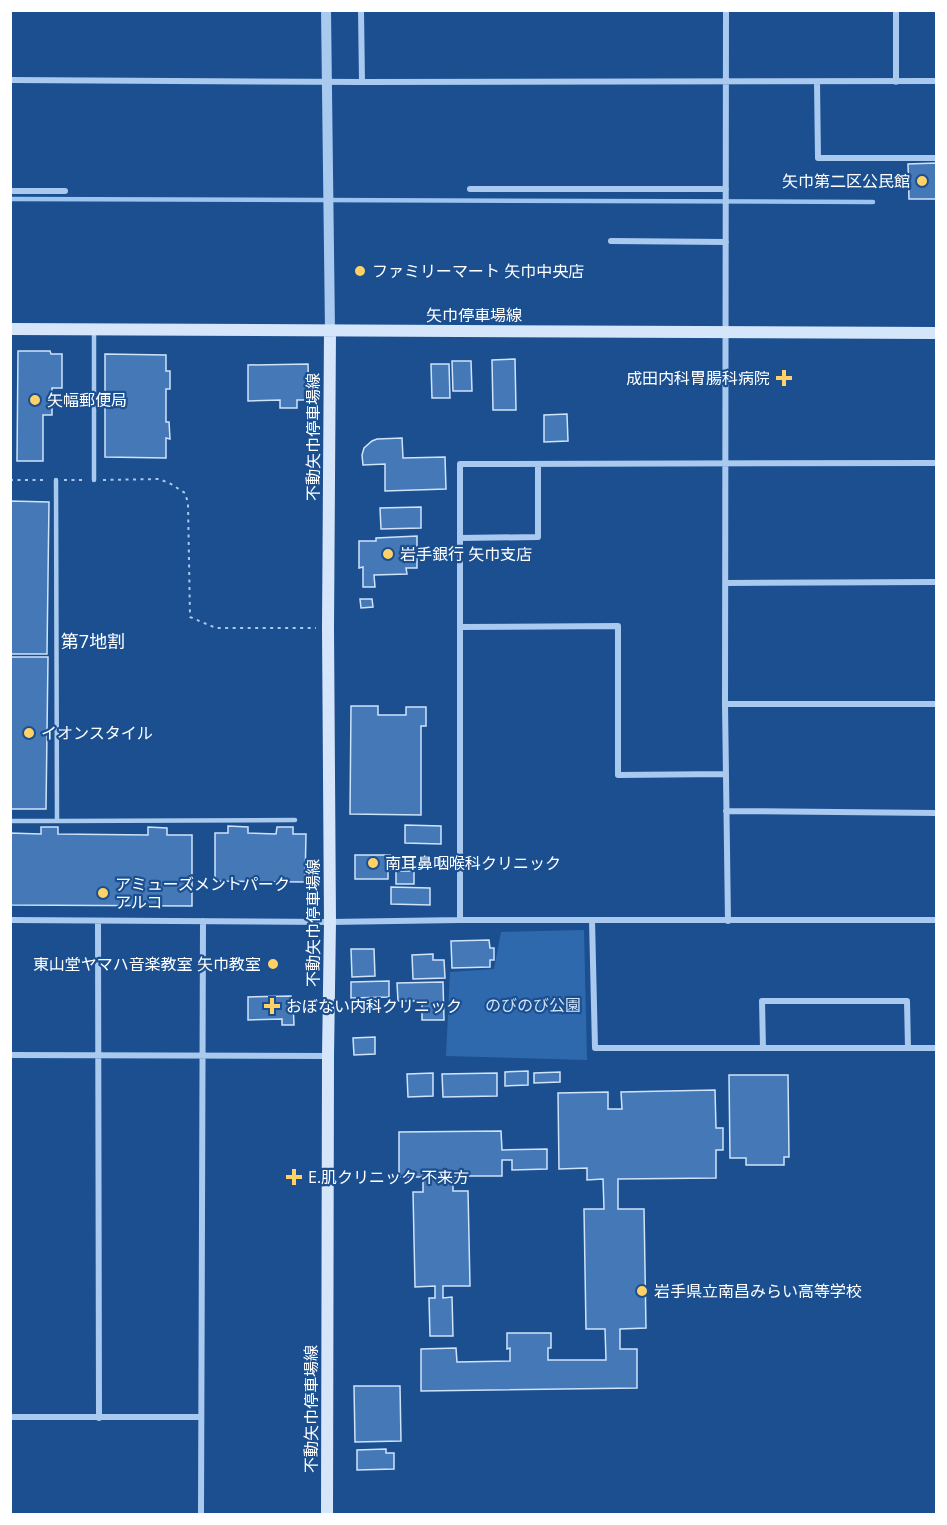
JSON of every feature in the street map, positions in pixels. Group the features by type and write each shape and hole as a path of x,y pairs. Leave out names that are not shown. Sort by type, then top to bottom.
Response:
{"main road":[{"name":"矢巾停車場線","path":"10,329 936,333"},
{"name":"不動矢巾停車場線","path":"327,1515 330,332"}],"street":[{"path":"326,10 330,332"},
{"path":"361,10 362,82"},
{"path":"726,10 725,704 728,921"},
{"path":"896,10 896,82"},
{"path":"10,80 936,81"},
{"path":"817,82 818,158 936,158"},
{"path":"470,189 726,193"},
{"path":"10,191 65,191"},
{"path":"611,242 726,242"},
{"path":"460,920 460,464 936,464"},
{"path":"460,538 538,537 538,464"},
{"path":"726,583 936,582"},
{"path":"460,627 618,626 618,775 726,774"},
{"path":"725,704 936,704"},
{"path":"726,812 936,813"},
{"path":"10,920 330,922 936,920"},
{"path":"592,920 595,1048 936,1048"},
{"path":"98,921 99,1418"},
{"path":"201,1515 203,921"},
{"path":"763,1048 762,1001 907,1001 908,1048"},
{"path":"10,1055 328,1056"},
{"path":"10,1417 201,1417"}],"lane":[{"path":"94,330 94,480"},
{"path":"56,480 57,821"},
{"path":"10,821 295,820"}],"path":[{"path":"10,480 159,479 171,483 185,493 188,503 190,617 216,628 328,628"}],"green space":[{"name":"のびのび公園","path":"584,930 587,1060 446,1056 450,972 494,969 501,932"}],"building":[{"name":"矢巾第二区公民館","path":"936,163 936,199 909,199 908,164"},
{"path":"18,351 50,351 51,354 62,354 62,388 52,388 52,415 43,415 43,461 17,461"},
{"path":"105,354 166,355 166,371 170,371 170,389 166,389 166,422 169,422 170,439 166,438 166,458 105,457"},
{"path":"515,359 516,410 493,410 492,360"},
{"path":"452,361 471,361 472,391 453,391"},
{"path":"308,364 309,400 297,400 297,408 280,408 280,400 248,401 248,365"},
{"path":"431,364 449,364 450,398 432,398"},
{"path":"567,414 568,441 544,442 544,415"},
{"path":"402,438 403,458 445,457 446,489 385,491 385,464 363,465 364,448 377,439"},
{"path":"10,501 49,502 47,654 10,654"},
{"path":"421,507 421,528 381,529 380,508"},
{"name":"岩手銀行 矢巾支店","path":"417,536 417,568 406,568 407,574 374,575 375,587 363,587 363,567 359,568 359,541"},
{"path":"360,599 372,599 373,607 361,608"},
{"name":"イオンスタイル","path":"10,657 48,657 46,809 10,809"},
{"path":"351,706 378,706 378,715 406,715 406,707 426,707 426,726 421,726 421,815 350,814"},
{"path":"405,825 441,826 441,844 405,843"},
{"path":"228,826 248,827 248,833 276,834 277,827 293,827 293,834 306,834 305,882 215,881 215,833 228,833"},
{"path":"41,827 58,827 58,834 148,835 148,827 167,828 167,835 192,835 192,906 10,905 10,833 41,834"},
{"name":"南耳鼻咽喉科クリニック","path":"355,855 391,855 391,870 388,870 388,879 355,879"},
{"path":"396,871 414,871 414,884 396,884"},
{"path":"391,887 430,888 430,905 391,904"},
{"path":"489,940 490,948 494,948 494,960 490,960 490,967 452,968 451,941"},
{"path":"351,949 374,949 375,976 352,977"},
{"path":"433,954 433,960 444,960 445,978 413,979 412,955"},
{"path":"389,981 389,997 351,998 351,982"},
{"path":"443,982 444,1020 422,1020 422,1001 398,1001 397,983"},
{"path":"291,996 294,1025 282,1025 282,1019 248,1020 248,997"},
{"path":"375,1037 375,1054 354,1055 353,1038"},
{"path":"528,1071 528,1085 505,1086 505,1072"},
{"path":"560,1072 560,1082 534,1083 534,1073"},
{"path":"433,1073 433,1096 408,1097 407,1074"},
{"path":"497,1073 497,1096 443,1097 442,1074"},
{"path":"729,1075 788,1075 789,1157 784,1157 784,1165 746,1165 746,1158 730,1158"},
{"path":"715,1090 716,1128 723,1128 723,1150 716,1150 716,1178 618,1179 618,1209 644,1209 646,1328 620,1329 620,1349 637,1349 637,1388 421,1391 421,1349 456,1348 457,1362 510,1361 507,1333 551,1333 548,1360 606,1360 605,1329 586,1329 584,1209 604,1209 603,1179 587,1180 587,1168 559,1169 558,1093 608,1092 608,1109 622,1109 621,1092"},
{"path":"501,1131 502,1150 547,1149 547,1169 512,1170 512,1160 502,1160 502,1176 453,1176 453,1191 468,1191 470,1286 443,1286 443,1298 452,1297 453,1336 430,1336 429,1298 435,1298 435,1286 415,1287 413,1192 423,1192 423,1177 399,1177 399,1132"},
{"path":"354,1386 400,1386 401,1441 355,1442"},
{"path":"386,1449 386,1453 394,1453 394,1469 357,1470 357,1450"}],"waterway":[{"path":"10,199 873,202"}],"place":[{"name":"矢巾第二区公民館","path":"922,181"},
{"name":"ファミリーマート 矢巾中央店","path":"360,271"},
{"name":"成田内科胃腸科病院","path":"784,378"},
{"name":"矢幅郵便局","path":"35,400"},
{"name":"岩手銀行 矢巾支店","path":"388,554"},
{"name":"イオンスタイル","path":"29,733"},
{"name":"南耳鼻咽喉科クリニック","path":"373,863"},
{"name":"アミューズメントパーク アルコ","path":"103,893"},
{"name":"東山堂ヤマハ音楽教室 矢巾教室","path":"273,964"},
{"name":"おぼない内科クリニック","path":"272,1006"},
{"name":"E.肌クリニック 不来方","path":"294,1177"},
{"name":"岩手県立南昌みらい高等学校","path":"642,1291"}],"district":[{"name":"第7地割","path":"93,642"}]}
